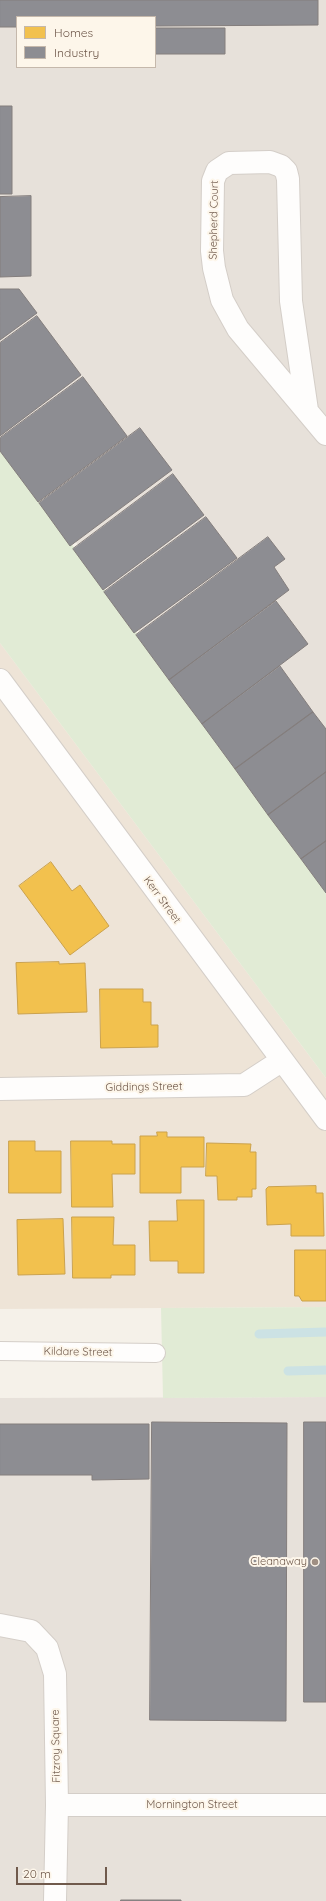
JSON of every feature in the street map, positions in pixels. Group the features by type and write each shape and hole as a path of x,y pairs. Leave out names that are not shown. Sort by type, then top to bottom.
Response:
{"street":[{"name":"Shepherd Court","path":"306,410 291,300 288,179 286,171 281,166 270,162 226,164 217,171 213,181 212,251 217,286 222,300 238,329 326,434"},
{"name":"Kerr Street","path":"0,680 281,1061 326,1118"},
{"name":"Giddings Street","path":"0,1088 244,1085 281,1061"},
{"name":"Fitzroy Square","path":"0,1625 31,1631 47,1648 55,1674 57,1805 55,1901"},
{"name":"Mornington Street","path":"57,1805 326,1805"}],"lane":[{"name":"Kildare Street","path":"0,1351 156,1353"}],"shaded area":[{"path":"0,0 326,0 326,892 0,436"},
{"path":"0,643 326,1078 326,1307 0,1309"},
{"path":"326,1397 326,1901 0,1901 0,1398"}],"green space":[{"path":"0,446 326,893 326,1078 0,643"},
{"path":"326,1307 326,1397 163,1398 161,1308"}],"building: Homes":[{"path":"51,862 72,891 80,885 109,926 70,955 19,886"},
{"path":"59,962 59,964 85,963 87,1012 18,1014 16,963"},
{"path":"100,989 143,989 143,1002 151,1002 151,1025 158,1025 158,1047 101,1048"},
{"path":"157,1132 167,1132 167,1137 204,1137 204,1167 181,1167 181,1193 140,1193 140,1136 157,1136"},
{"path":"9,1141 35,1141 35,1151 61,1151 61,1193 9,1193"},
{"path":"71,1141 112,1141 112,1144 135,1144 135,1174 112,1174 113,1207 72,1207"},
{"path":"207,1143 251,1144 250,1152 256,1152 256,1189 252,1189 252,1197 237,1197 237,1200 218,1200 217,1176 206,1176"},
{"path":"316,1186 316,1193 323,1193 324,1236 291,1236 291,1224 267,1225 266,1189 268,1187"},
{"path":"177,1200 204,1200 204,1273 178,1273 178,1261 150,1261 149,1221 177,1221"},
{"path":"72,1217 114,1217 113,1245 135,1245 135,1275 111,1275 111,1278 73,1278"},
{"path":"63,1219 65,1274 18,1275 17,1220"},
{"path":"295,1250 326,1250 326,1301 302,1301 299,1296 295,1296"}],"building: Industry":[{"path":"0,0 318,0 318,25 156,26 156,16 16,16 16,27 0,27"},
{"path":"156,28 225,28 225,54 156,54"},
{"path":"0,106 12,106 12,194 0,194"},
{"path":"31,196 31,276 0,277 0,197"},
{"path":"0,289 19,289 37,313 0,340"},
{"path":"37,316 81,375 0,436 0,343"},
{"path":"83,377 127,436 38,502 0,451 0,438"},
{"path":"140,428 172,470 70,546 39,503"},
{"path":"173,474 204,515 103,590 73,549"},
{"path":"206,517 237,558 134,633 104,592"},
{"path":"268,537 285,559 274,567 289,590 169,680 136,635"},
{"path":"276,601 308,644 202,724 169,680"},
{"path":"280,666 313,712 235,769 202,724"},
{"path":"313,712 326,729 326,772 268,815 235,769"},
{"path":"326,772 326,841 301,859 268,815"},
{"path":"326,841 326,893 301,859"},
{"path":"152,1422 287,1423 286,1721 150,1720"},
{"name":"Cleanaway","path":"304,1422 326,1422 326,1702 304,1702"},
{"path":"0,1424 149,1424 149,1479 92,1480 92,1475 0,1475"},
{"path":"181,1900 181,1901 121,1901"}],"waterway":[{"path":"259,1334 326,1332"},
{"path":"288,1371 326,1370"}],"place":[{"name":"Cleanaway","path":"315,1562"}]}
